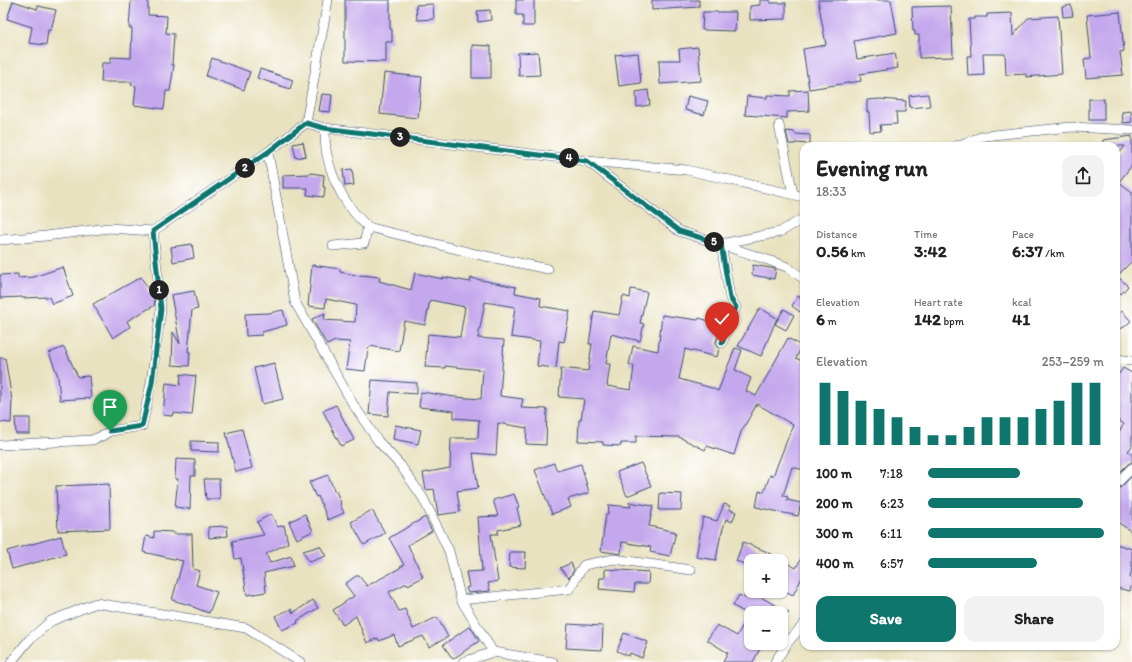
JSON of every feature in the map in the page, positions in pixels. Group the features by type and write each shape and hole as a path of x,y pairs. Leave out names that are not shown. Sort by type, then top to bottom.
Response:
{"street":[{"path":"0,240 109,228 153,231 268,152 306,123 328,0"},
{"path":"306,123 324,128 587,161 687,170 800,196"},
{"path":"780,125 793,194"},
{"path":"967,142 984,136 1071,127 1132,130"},
{"path":"324,128 331,172 341,194 359,218 368,227 476,254 548,269"},
{"path":"268,152 294,302 353,404 378,441 401,466 423,498 449,551 461,600 493,652"},
{"path":"587,161 679,231 787,267 800,276"},
{"path":"721,244 780,232 800,220"},
{"path":"333,246 364,243 368,227"},
{"path":"0,446 92,440 110,431 142,426 152,383 161,309 153,231"},
{"path":"721,244 730,298 736,307 722,343"},
{"path":"1120,360 1132,361"},
{"path":"1120,480 1132,468"},
{"path":"461,600 569,589 584,565 614,559 691,570"},
{"path":"11,662 29,640 52,621 96,603 246,628 300,662"},
{"path":"775,662 788,642 800,628"},
{"path":"463,662 493,652 553,662"}],"building":[{"path":"131,0 148,0 148,15 167,16 166,33 174,34 172,65 174,65 170,91 166,91 164,109 134,105 136,86 131,85 132,82 101,82 102,63 111,63 111,57 131,58 132,28 129,28"},
{"path":"345,0 390,0 390,29 392,29 392,42 386,42 386,62 345,61"},
{"path":"516,0 534,0 534,26 523,26 523,15 516,15"},
{"path":"652,0 699,0 699,7 652,10"},
{"path":"760,0 770,0 770,3 786,3 786,19 750,20 750,6 760,5"},
{"path":"818,0 891,0 897,33 854,41 857,59 895,53 898,68 860,74 861,81 809,89 803,49 826,45"},
{"path":"13,1 37,9 38,6 56,10 51,30 48,30 46,45 29,43 32,27 7,19"},
{"path":"433,4 434,19 417,20 416,5"},
{"path":"1071,5 1073,16 1063,17 1062,7"},
{"path":"951,6 953,57 919,58 919,35 915,35 915,31 913,31 912,7"},
{"path":"490,10 491,20 478,22 477,11"},
{"path":"703,12 736,12 735,31 702,30"},
{"path":"1120,12 1124,51 1120,52 1123,75 1086,78 1084,59 1091,58 1087,15"},
{"path":"1012,13 1013,36 1028,18 1058,16 1062,74 1026,77 1026,74 1006,75 1005,54 983,54 984,75 968,76 967,56 971,56 969,19 975,19 975,17 987,17 987,14"},
{"path":"472,45 491,46 491,78 472,78"},
{"path":"698,47 701,81 660,84 659,60 680,60 679,49"},
{"path":"538,52 540,75 519,76 518,53"},
{"path":"638,53 641,83 619,86 615,55"},
{"path":"212,58 250,72 244,90 206,76"},
{"path":"260,69 293,80 290,89 257,78"},
{"path":"384,73 422,77 418,118 380,114"},
{"path":"648,90 650,105 637,107 636,92"},
{"path":"808,90 809,111 787,112 787,118 745,115 747,96 767,98 767,95 790,96 790,91"},
{"path":"322,94 332,95 330,112 319,111"},
{"path":"928,94 930,106 910,108 909,96"},
{"path":"688,96 708,101 704,115 685,110"},
{"path":"880,99 906,101 905,112 896,112 897,124 880,125 881,131 870,132 867,100"},
{"path":"1089,99 1104,99 1104,120 1089,120"},
{"path":"1131,111 1132,122 1123,123 1122,112"},
{"path":"786,131 795,132 795,134 810,135 810,142 789,144"},
{"path":"1132,136 1132,165 1120,181 1120,153 1125,146 1120,146 1120,142 1103,142 1103,140"},
{"path":"303,142 306,156 296,158 293,144"},
{"path":"352,169 354,185 345,186 343,170"},
{"path":"311,173 324,175 324,197 307,195 308,188 283,188 283,175"},
{"path":"1120,183 1132,192 1132,261 1120,273"},
{"path":"192,244 194,258 173,262 171,247"},
{"path":"312,265 340,269 340,272 361,276 380,277 379,281 411,290 415,273 443,279 443,277 470,282 471,278 516,287 515,293 541,298 540,306 570,311 564,342 559,341 556,368 537,366 540,341 511,337 515,307 485,302 478,338 504,340 500,396 523,399 521,408 547,409 546,445 526,444 527,428 498,423 496,455 473,453 478,488 457,491 460,512 438,515 434,489 426,490 423,473 450,468 451,438 478,438 479,420 454,418 454,411 419,407 421,392 481,399 483,370 445,366 445,368 425,367 428,334 460,337 465,307 430,300 425,325 404,321 399,351 370,346 368,348 365,371 346,369 350,342 335,341 327,345 312,319 325,313 324,320 355,322 356,305 326,299 325,308 308,306"},
{"path":"753,265 776,269 774,279 752,275"},
{"path":"63,267 73,296 52,304 49,297 0,298 0,275 18,274 18,278 34,277"},
{"path":"141,277 154,299 155,305 127,321 130,327 113,338 93,304"},
{"path":"1120,279 1128,286 1121,294 1120,293"},
{"path":"631,289 647,292 640,323 644,324 640,341 611,334 606,364 610,364 607,386 631,390 634,366 629,365 633,346 658,351 662,315 698,320 699,318 723,325 716,341 719,348 717,357 685,349 679,379 718,391 735,348 742,350 735,370 751,378 746,391 756,396 788,338 800,345 800,350 796,358 800,360 800,469 792,467 783,496 788,497 787,500 800,503 798,516 756,507 759,491 764,492 770,475 773,476 793,425 757,404 741,432 734,455 707,446 705,450 679,437 636,436 636,443 621,443 621,446 603,445 603,442 578,441 579,420 581,420 584,399 559,397 561,368 588,371 592,344 589,344 594,311 619,315 623,296 630,298"},
{"path":"194,291 198,309 192,310 188,352 190,352 189,366 172,365 173,332 180,344 171,295"},
{"path":"798,296 800,297 800,312 792,306"},
{"path":"760,308 777,318 761,356 738,346"},
{"path":"784,309 794,315 786,330 775,324"},
{"path":"283,310 287,325 262,332 262,335 246,336 245,314 269,313"},
{"path":"1122,311 1131,321 1120,329 1120,313"},
{"path":"64,347 78,377 89,376 91,398 60,400 58,376 49,353"},
{"path":"0,358 5,358 12,400 11,423 0,422"},
{"path":"274,363 283,399 262,404 254,368"},
{"path":"1123,368 1132,373 1132,446 1128,451 1132,454 1132,462 1120,472 1120,430 1124,424 1120,422 1120,372"},
{"path":"181,374 196,376 192,415 173,413 172,416 163,415 166,383 180,385"},
{"path":"372,380 417,383 417,394 390,392 388,416 369,414"},
{"path":"336,405 354,440 341,446 323,411"},
{"path":"15,418 30,418 30,434 16,434"},
{"path":"395,425 421,430 418,444 393,439"},
{"path":"242,429 252,468 236,472 226,433"},
{"path":"191,441 219,442 219,452 191,451"},
{"path":"176,459 195,460 195,476 191,476 190,509 175,507 178,479 175,479"},
{"path":"554,463 557,471 581,464 589,493 568,499 571,507 552,514 535,470"},
{"path":"641,463 651,486 627,496 617,472"},
{"path":"328,475 344,513 328,520 318,496 316,497 309,482"},
{"path":"1132,476 1132,532 1120,524 1120,488"},
{"path":"204,479 219,479 220,499 206,499"},
{"path":"109,484 110,529 58,531 56,486"},
{"path":"660,493 682,494 681,510 659,510"},
{"path":"514,494 519,507 517,508 521,525 498,530 498,534 491,534 498,581 488,583 490,591 468,593 466,588 469,587 466,572 482,571 478,517 498,516 493,500"},
{"path":"629,502 653,506 649,526 676,532 670,556 650,552 651,547 622,542 621,554 601,551 606,514 608,514 609,505 631,507"},
{"path":"724,504 730,506 729,509 736,512 732,522 726,519 720,538 716,560 696,557 703,517 717,521"},
{"path":"372,510 385,533 364,545 351,522"},
{"path":"271,514 278,527 284,525 288,543 266,554 270,563 291,556 294,566 264,573 266,592 247,595 241,558 235,559 232,541 264,535 257,522"},
{"path":"305,514 313,531 297,539 289,522"},
{"path":"425,517 432,531 408,545 423,577 408,585 407,583 389,592 399,611 405,609 413,629 437,617 448,637 429,647 423,636 398,646 394,635 379,641 378,638 367,643 356,616 343,625 333,610 354,596 345,584 356,576 359,576 367,586 404,565 389,538"},
{"path":"227,526 228,536 209,538 208,527"},
{"path":"154,531 173,532 173,534 192,534 193,569 200,571 196,585 217,592 209,613 193,606 172,600 183,561 143,552 146,536 154,538"},
{"path":"61,536 66,554 12,569 7,551"},
{"path":"743,542 770,554 744,554 744,564 736,561"},
{"path":"1120,545 1132,549 1132,568 1130,578 1132,579 1132,584 1130,591 1120,589"},
{"path":"320,546 326,556 309,562 303,551"},
{"path":"510,552 526,552 525,568 509,567"},
{"path":"800,560 800,582 793,595 788,592 788,564 796,568"},
{"path":"571,563 574,570 569,578 560,568"},
{"path":"605,569 649,572 648,584 635,584 634,592 599,589 600,578 605,578"},
{"path":"739,595 744,598 762,598 777,606 744,606 744,612 733,606"},
{"path":"313,600 318,608 297,621 298,623 282,630 275,616 291,609 293,613"},
{"path":"744,623 744,650 759,650 753,662 723,662 728,653 707,640 717,625 737,636"},
{"path":"568,624 603,626 602,650 566,648"},
{"path":"470,626 479,641 453,659 443,645"},
{"path":"624,633 648,642 642,658 630,653 629,656 617,651"}],"route":[{"path":"110,431 142,426 152,383 161,309 153,231 268,152 306,123 324,128 587,161 679,231 721,244 730,298 736,307 722,343"}]}
